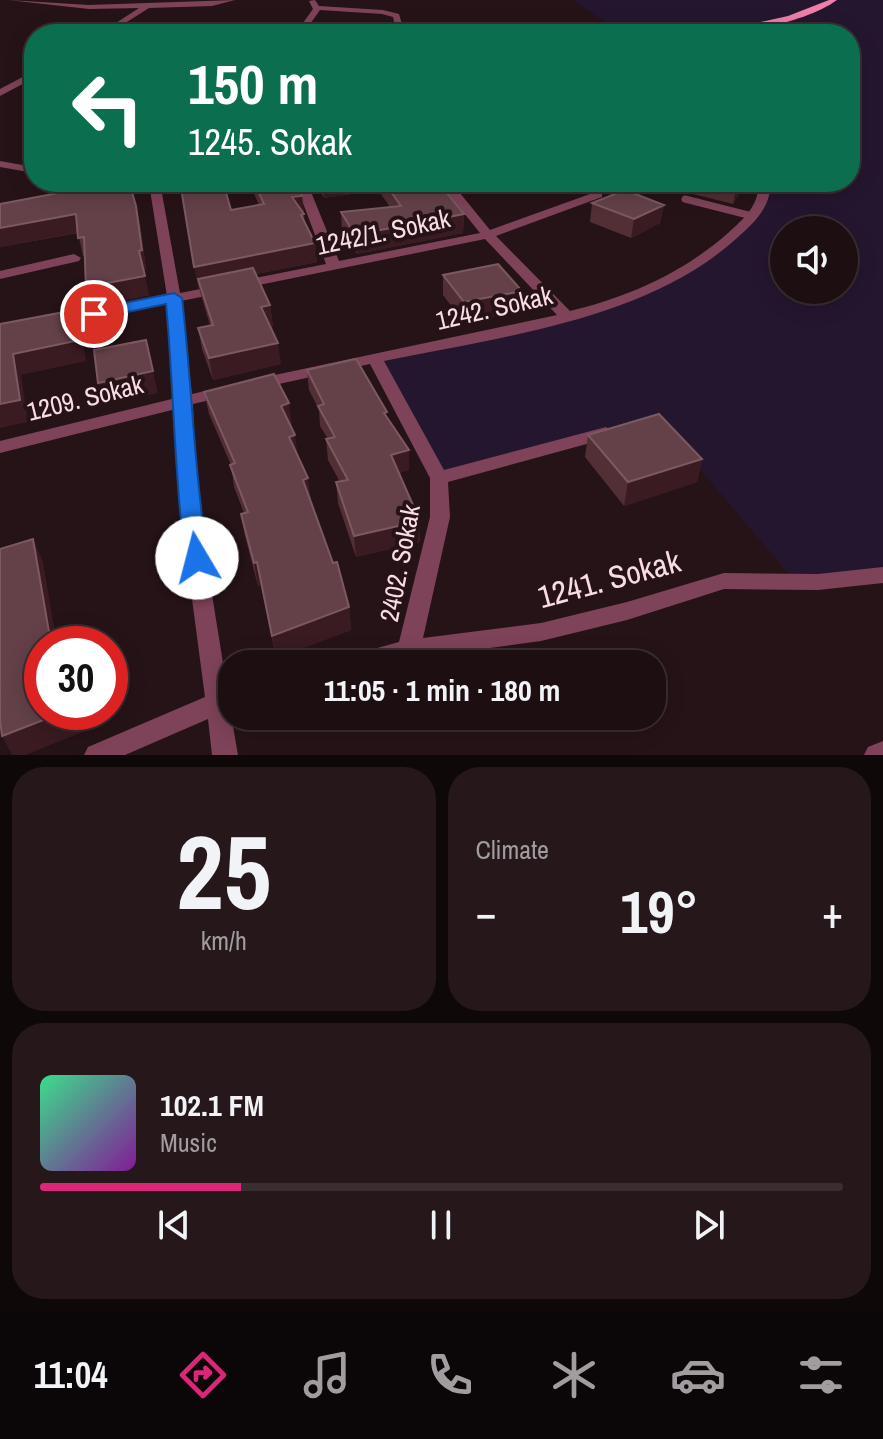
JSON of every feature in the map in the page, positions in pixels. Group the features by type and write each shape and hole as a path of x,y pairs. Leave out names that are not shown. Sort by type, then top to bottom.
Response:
{"street":[{"path":"11,0 89,7 212,4 232,0"},
{"path":"755,24 825,6 834,0"},
{"path":"304,24 314,4 383,12 396,16 396,24"},
{"path":"119,24 147,6"},
{"path":"0,93 24,80"},
{"path":"0,164 24,168"},
{"path":"93,192 102,197"},
{"path":"87,200 125,192"},
{"path":"163,192 184,400 188,501 218,662"},
{"path":"305,192 334,266"},
{"path":"453,192 488,235 567,317"},
{"name":"1242/1. Sokak","path":"40,326 488,235 591,192"},
{"name":"1242. Sokak","path":"184,400 567,317 641,295 679,275 730,239 762,203 765,192"},
{"path":"0,275 74,258"},
{"name":"2402. Sokak","path":"375,360 439,478 440,517 409,649"},
{"name":"1209. Sokak","path":"0,447 184,400"},
{"path":"439,478 629,427"},
{"name":"1241. Sokak","path":"405,650 541,632 627,611 724,581 818,582 883,575"},
{"path":"97,755 218,702"},
{"path":"225,730 225,755"},
{"path":"877,755 883,753"}],"lane":[{"path":"685,199 752,216"}],"shaded area":[{"path":"573,0 883,0 883,575 794,580 658,420 439,478 375,360 590,311 679,275 752,216 760,192 860,192 860,24 607,24"}],"building":[{"path":"63,192 132,192 145,276 86,287 84,237 78,238 76,214 0,228 0,204"},
{"path":"182,192 226,192 231,210 264,204 259,192 300,192 302,196 292,197 304,214 301,215 315,243 194,267"},
{"path":"391,192 446,192 464,214 355,235 341,212 401,206"},
{"path":"620,192 630,192 664,205 634,219 592,203"},
{"path":"498,264 522,291 464,302 443,275"},
{"path":"253,268 270,305 261,307 278,343 209,358 198,328 213,325 198,279"},
{"path":"75,310 80,340 13,354 20,400 0,404 0,324"},
{"path":"146,340 153,371 98,383 94,350"},
{"path":"356,359 387,412 384,413 409,450 391,455 420,521 354,536 336,482 348,480 326,439 335,437 318,406 324,404 307,370"},
{"path":"274,374 289,403 281,406 295,435 289,437 308,478 303,480 333,563 337,562 349,607 272,636 257,562 254,563 241,514 248,512 230,465 235,463 204,392"},
{"path":"659,414 702,459 628,482 588,435"},
{"path":"33,539 48,626 24,626 24,727 2,736 0,720 0,549"}],"route":[{"path":"94,314 174,298 184,400 188,501 197,558"}]}
